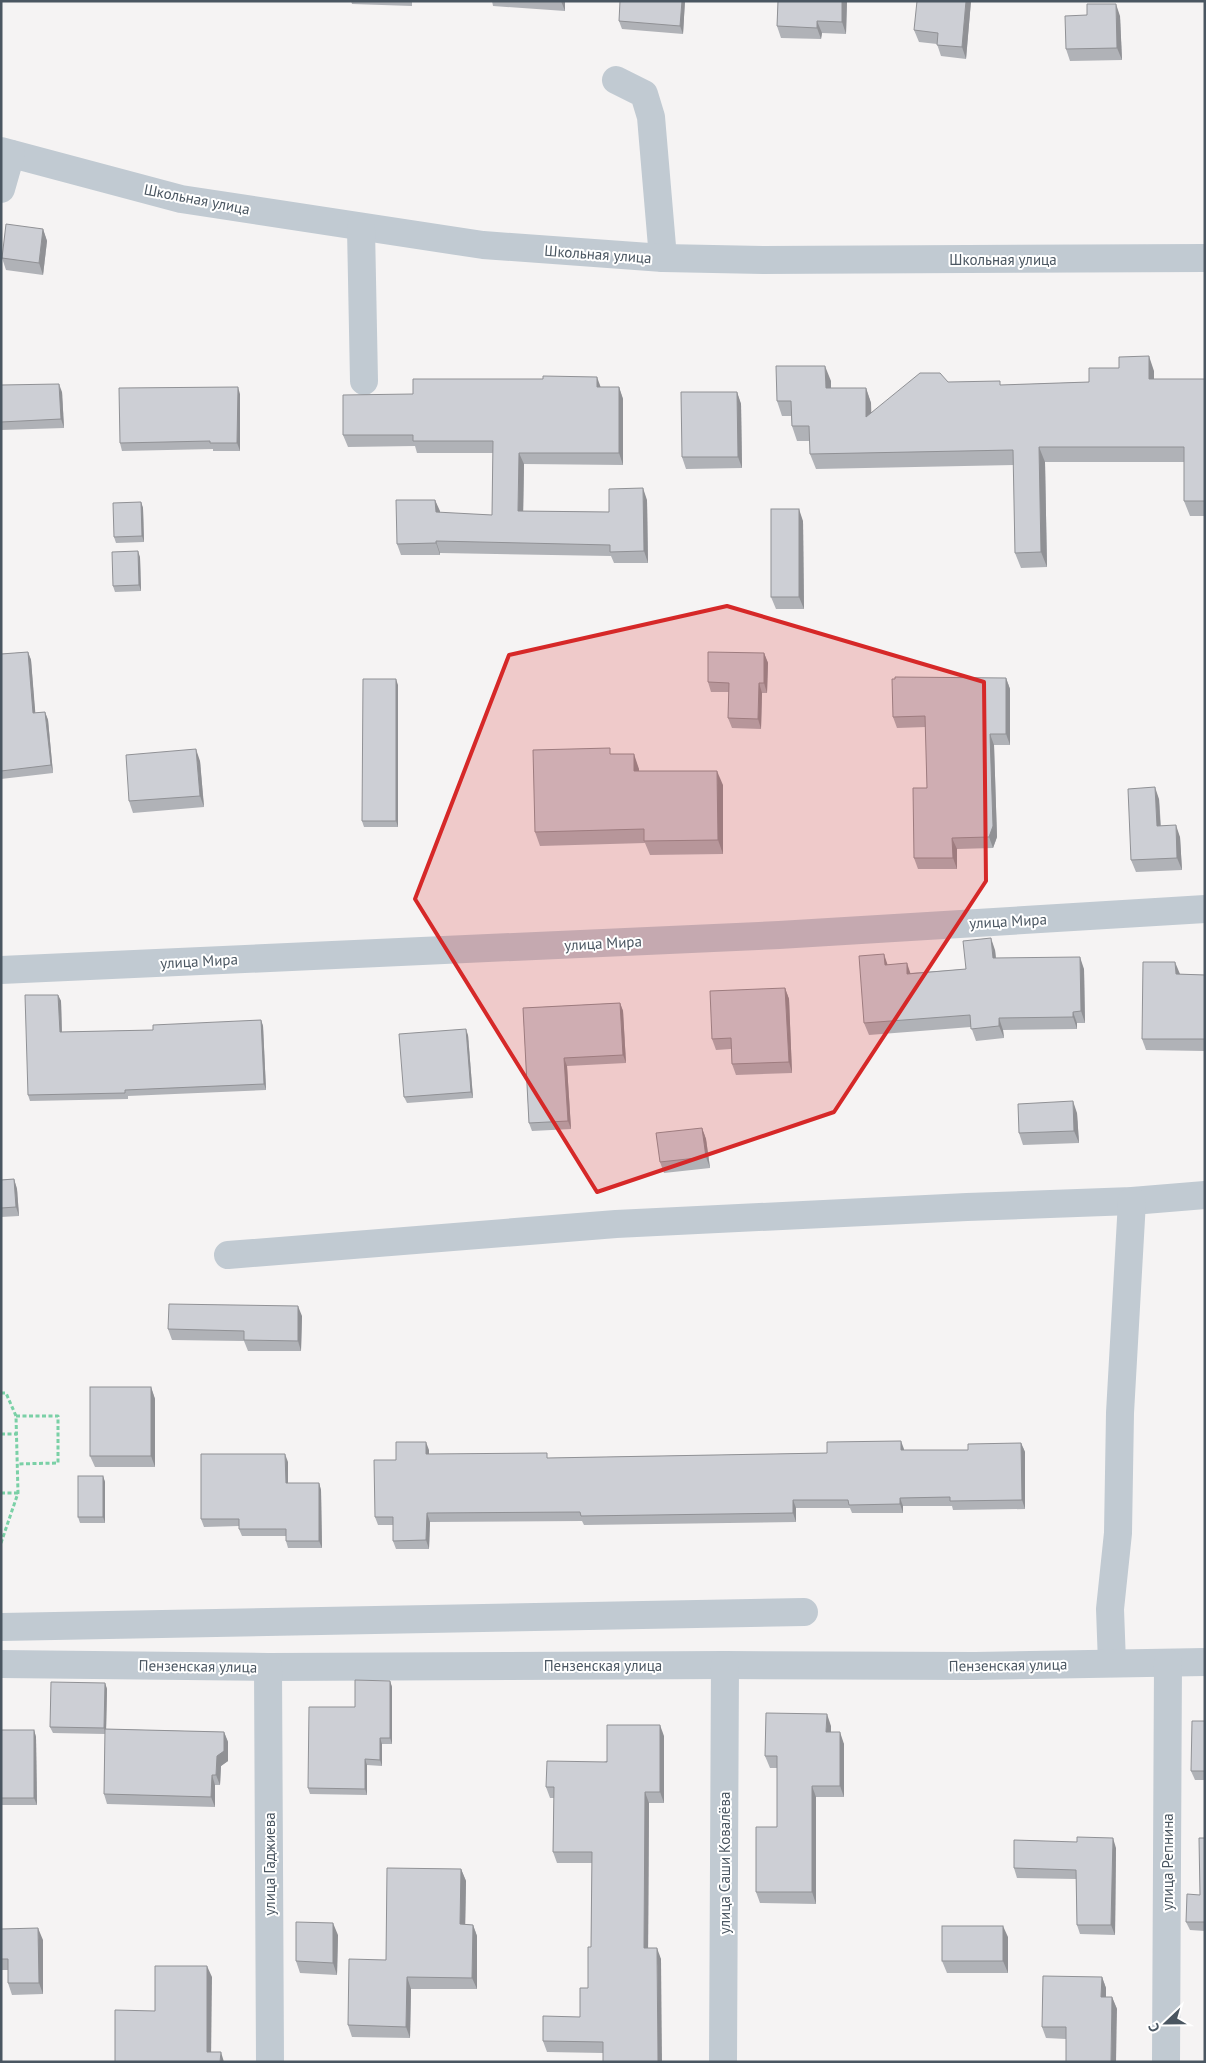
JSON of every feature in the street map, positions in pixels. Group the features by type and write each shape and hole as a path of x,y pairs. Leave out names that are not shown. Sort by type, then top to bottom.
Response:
{"street":[{"path":"616,80 644,94 651,117 663,258"},
{"path":"1,189 6,152"},
{"name":"Школьная улица","path":"6,152 181,199 361,228 483,245 663,258 763,260 1205,258"},
{"path":"361,228 364,381"},
{"name":"улица Мира","path":"1,970 780,935 1205,909"},
{"path":"228,1255 616,1224 1132,1201 1205,1195"},
{"path":"1112,1663 1110,1609 1118,1533 1120,1414 1132,1201"},
{"path":"1,1627 804,1612"},
{"name":"Пензенская улица","path":"1,1664 268,1667 975,1666 1205,1662"},
{"name":"улица Репнина","path":"1166,2062 1168,1663"},
{"name":"улица Саши Ковалёва","path":"723,2062 725,1665"},
{"name":"улица Гаджиева","path":"268,1667 270,2062"}],"path":[{"path":"1,1392 6,1393 16,1416 18,1493 1,1543"},
{"path":"16,1416 58,1416 58,1463 17,1464"},
{"path":"1,1434 17,1434"},
{"path":"1,1493 18,1493"}],"highlighted area":[{"path":"727,606 984,682 986,881 834,1112 597,1192 415,899 509,655"}],"building":[{"path":"620,1 682,1 680,26 619,21"},
{"path":"778,1 842,1 842,22 817,21 817,28 777,26"},
{"path":"917,1 966,1 962,47 937,45 938,33 914,30"},
{"path":"1087,4 1116,4 1117,48 1066,49 1065,16 1087,15"},
{"path":"6,224 43,229 39,263 2,258"},
{"path":"1149,356 1149,379 1205,379 1205,501 1184,501 1184,447 1039,447 1041,552 1015,553 1013,450 810,454 809,426 792,426 791,401 777,401 776,366 825,366 826,388 866,388 866,417 920,373 940,373 948,382 1000,381 1000,385 1089,382 1089,368 1119,368 1119,357"},
{"path":"543,376 597,377 597,387 619,387 619,453 519,453 518,511 609,512 609,489 643,488 644,551 610,552 610,545 436,541 436,543 397,544 396,500 435,500 436,512 492,515 493,441 413,441 413,435 343,435 343,395 413,394 413,379 543,379"},
{"path":"59,384 61,419 1,422 1,385"},
{"path":"238,387 237,443 210,443 210,441 120,443 119,388"},
{"path":"681,392 737,392 738,457 682,457"},
{"path":"141,502 142,536 114,537 113,503"},
{"path":"771,509 799,509 799,597 771,597"},
{"path":"138,551 139,585 113,586 112,552"},
{"path":"28,652 33,713 45,712 51,765 1,771 1,654"},
{"path":"708,652 764,653 764,683 759,683 758,719 728,718 729,683 708,682"},
{"path":"895,677 1006,678 1006,734 990,734 993,826 989,837 952,838 953,858 914,858 913,788 927,788 925,716 893,717 892,679 895,679"},
{"path":"363,679 396,679 396,821 362,821"},
{"path":"610,748 610,754 634,754 634,771 717,771 718,840 644,841 644,829 535,832 533,750"},
{"path":"196,749 200,796 129,801 126,755"},
{"path":"1155,787 1157,826 1176,825 1177,858 1131,860 1128,789"},
{"path":"991,938 993,958 1080,957 1081,1011 1073,1012 1073,1017 999,1018 999,1026 971,1029 970,1015 864,1023 859,956 884,954 885,965 907,963 907,974 966,969 963,941"},
{"path":"1143,962 1175,962 1176,974 1205,975 1205,1039 1142,1039"},
{"path":"785,988 789,1062 732,1064 731,1038 712,1039 710,991"},
{"path":"25,995 58,995 60,1032 153,1030 153,1025 261,1020 264,1084 125,1090 125,1093 28,1095"},
{"path":"620,1003 623,1055 564,1058 568,1121 529,1123 523,1008"},
{"path":"466,1029 471,1092 404,1097 399,1034"},
{"path":"1073,1101 1074,1131 1019,1133 1018,1104"},
{"path":"702,1128 706,1157 660,1162 656,1133"},
{"path":"14,1179 16,1207 1,1208 1,1180"},
{"path":"169,1304 298,1306 298,1341 244,1340 244,1331 168,1329"},
{"path":"90,1387 151,1387 151,1456 90,1456"},
{"path":"901,1441 901,1450 968,1450 968,1444 1021,1443 1022,1500 950,1501 950,1497 900,1498 900,1504 849,1505 848,1500 793,1500 793,1513 581,1516 580,1512 427,1513 426,1540 393,1541 393,1517 375,1517 374,1460 396,1460 396,1442 426,1442 426,1454 547,1453 547,1458 827,1453 827,1442"},
{"path":"201,1454 285,1454 286,1483 319,1483 319,1541 286,1541 286,1529 239,1529 239,1519 201,1519"},
{"path":"78,1476 103,1476 103,1517 78,1517"},
{"path":"355,1680 390,1681 390,1738 380,1738 380,1760 365,1759 365,1789 308,1788 309,1707 355,1707"},
{"path":"51,1682 105,1683 104,1728 50,1727"},
{"path":"766,1713 827,1714 826,1732 840,1732 840,1786 812,1786 812,1892 756,1892 756,1827 777,1827 777,1756 765,1756"},
{"path":"1192,1721 1205,1721 1205,1771 1191,1771"},
{"path":"607,1725 660,1725 660,1792 645,1792 644,1948 657,1948 658,2062 603,2062 603,2042 543,2041 543,2016 580,2017 580,1988 588,1988 588,1947 591,1947 592,1852 553,1852 554,1787 546,1787 547,1761 607,1762"},
{"path":"105,1729 224,1732 224,1751 217,1756 216,1775 212,1775 211,1797 104,1794"},
{"path":"1,1730 34,1730 34,1798 1,1798"},
{"path":"1077,1837 1113,1838 1111,1925 1077,1925 1076,1870 1014,1868 1014,1840 1077,1842"},
{"path":"1199,1838 1205,1838 1205,1922 1186,1922 1187,1894 1200,1895"},
{"path":"387,1868 461,1869 460,1924 473,1925 472,1978 407,1977 406,2027 348,2025 349,1959 386,1960"},
{"path":"296,1922 333,1923 333,1963 296,1961"},
{"path":"942,1926 1003,1926 1003,1961 942,1961"},
{"path":"38,1928 39,1983 8,1983 8,1959 1,1959 1,1929"},
{"path":"155,1966 207,1966 207,2052 221,2052 220,2062 115,2062 115,2010 155,2011"},
{"path":"1043,1976 1102,1977 1101,1997 1112,1997 1111,2062 1066,2062 1066,2027 1042,2027"}]}
